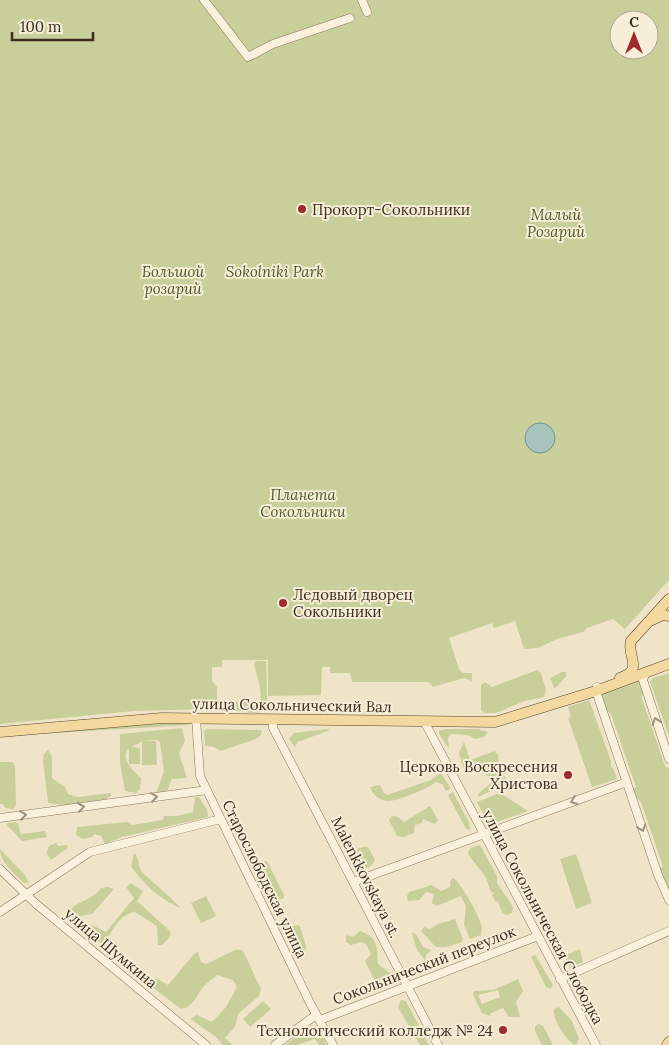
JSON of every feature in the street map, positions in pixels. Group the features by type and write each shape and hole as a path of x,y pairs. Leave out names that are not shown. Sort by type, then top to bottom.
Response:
{"main road":[{"path":"647,676 646,670 640,666 633,645 634,638 669,599"},
{"path":"649,622 662,615 669,616"},
{"name":"улица Сокольнический Вал","path":"600,687 627,675 632,668 633,660 629,645 634,638"},
{"name":"улица Сокольнический Вал","path":"0,732 134,720 196,718 495,722 600,687 647,676 669,664"}],"street":[{"path":"204,0 248,57 274,44 350,18"},
{"path":"362,0 366,12"},
{"path":"647,676 669,759"},
{"path":"600,687 627,782 660,882 669,900"},
{"name":"Старослободская улица","path":"196,718 199,773 333,1045"},
{"name":"Malenkkovskaya st.","path":"273,720 273,728 438,1045"},
{"name":"улица Сокольническая Слободка","path":"424,721 596,1045"},
{"path":"353,882 627,782"},
{"path":"0,818 207,790"},
{"path":"0,912 90,852 221,819"},
{"name":"улица Шумкина","path":"0,869 25,894 206,1045"},
{"path":"560,979 669,931"},
{"name":"Сокольнический переулок","path":"275,1045 318,1017 407,986 538,936"}],"green space":[{"name":"Sokolniki Park","path":"0,0 669,0 669,580 625,629 613,619 587,628 583,632 557,639 538,648 524,649 515,621 494,628 492,623 449,638 459,669 463,673 472,673 472,681 464,678 433,687 428,682 352,682 350,673 330,673 330,667 322,667 321,695 268,696 268,660 222,660 222,667 212,667 212,681 217,687 217,702 261,702 260,686 254,665 256,661 266,661 267,702 262,712 250,713 229,709 215,711 211,704 211,709 134,711 0,724"},
{"path":"537,670 541,673 546,690 544,697 525,701 496,713 484,713 481,710 481,685 485,682 492,687"},
{"path":"566,672 566,676 554,688 550,678"},
{"path":"669,673 669,736 650,682 653,678"},
{"path":"639,679 644,694 641,696 665,766 669,769 669,891 659,868 663,867 641,802 635,797 633,789 636,787 611,714 606,709 600,693"},
{"path":"589,700 611,761 611,767 617,779 592,787 568,718 571,717 568,707"},
{"path":"187,722 189,725 55,733 54,731 109,724"},
{"path":"182,728 185,741 179,753 187,778 172,779 167,791 156,793 164,772 160,742 157,740 143,740 156,741 157,765 142,765 142,741 132,747 140,748 140,764 129,764 129,749 127,750 127,762 141,778 140,789 136,793 125,791 120,763 120,734"},
{"path":"207,729 262,730 261,735 256,739 220,751 214,747 205,746 204,731"},
{"path":"446,729 478,729 488,732 484,737 475,739 468,735 451,734 448,738 449,749 439,734 439,731"},
{"path":"330,730 298,742 295,747 289,739 294,733"},
{"path":"464,742 470,760 495,751 498,755 499,768 507,780 505,784 478,797 478,794 493,781 490,777 471,767 463,767 459,753"},
{"path":"48,750 52,757 52,778 65,787 68,794 78,797 111,793 111,796 98,802 90,803 62,805 48,803 43,760 44,754"},
{"path":"0,762 12,762 15,766 16,805 13,809 5,808 3,804 0,804"},
{"path":"441,773 451,789 446,791 442,784 436,782 412,794 387,801 376,796 370,787 380,785 387,795 431,780"},
{"path":"453,792 469,823 470,830 466,829 448,795"},
{"path":"500,793 528,811 489,825 477,802"},
{"path":"195,797 199,797 207,810 208,817 122,837 105,844 101,836 94,834 92,837 83,839 76,835 77,827 127,822 132,825 163,820 164,816 177,816 193,812"},
{"path":"430,806 438,820 435,824 423,819 422,823 415,825 414,833 403,837 397,836 389,820 392,816 398,817 404,822"},
{"path":"15,822 18,824 21,834 45,831 47,837 22,841 7,825 8,823"},
{"path":"56,843 58,846 67,845 68,848 51,860 46,853 49,846"},
{"path":"480,845 497,876 497,883 513,907 512,913 507,915 502,913 498,901 496,902 492,895 495,893 491,892 486,878 468,854 470,848"},
{"path":"362,847 368,847 375,860 371,866 362,870 350,853"},
{"path":"0,849 24,874 29,883 24,883 9,868 2,859"},
{"path":"134,853 143,873 180,908 159,896 141,879 131,866"},
{"path":"576,854 592,903 576,909 560,859"},
{"path":"267,861 284,895 284,898 277,900 275,906 257,871 260,863"},
{"path":"453,878 461,886 481,922 481,935 470,939 464,925 466,906 461,896 437,906 432,903 434,894 426,892 419,900 408,901 407,896 409,892 432,885 441,891 450,887 450,881"},
{"path":"131,883 143,891 137,901 171,932 169,938 162,945 158,945 157,926 135,912 124,916 120,920 104,945 88,935 92,925 106,932 134,898 126,887"},
{"path":"108,887 114,889 92,914 74,919 69,917 69,911 72,908 95,895 101,888"},
{"path":"206,896 216,916 201,923 191,903"},
{"path":"455,919 463,939 462,942 447,947 436,947 421,931 424,927 430,929 438,924"},
{"path":"296,925 300,926 306,946 305,952 297,954 296,945 288,931 289,928"},
{"path":"360,931 374,940 377,948 378,964 390,973 391,983 382,987 377,985 365,961 371,954 366,944 361,942 351,945 346,942 346,935 353,937"},
{"path":"412,933 416,934 423,947 431,950 426,955 425,960 417,950"},
{"path":"580,949 583,962 570,968 564,956"},
{"path":"235,950 242,950 244,953 261,989 259,996 238,1014 235,1027 225,1038 233,1045 223,1045 215,1036 190,1019 197,1015 212,1022 226,1007 237,987 233,980 217,975 204,986 189,1006 181,1009 152,987 152,984 156,978 168,985 195,953 198,952 201,962 206,964"},
{"path":"535,955 553,985 551,989 546,987 531,957"},
{"path":"518,979 523,991 516,1002 520,1017 509,1017 503,1008 491,1013 490,1016 482,1013 473,995 474,991 493,990","holes":["498,990 500,997 482,1004 478,995"]},
{"path":"401,1000 406,1001 429,1045 420,1045 398,1007"},
{"path":"263,1001 271,1009 250,1027 243,1019"},
{"path":"559,1007 572,1021 579,1039 576,1045 568,1040 555,1019 554,1009"},
{"path":"539,1024 543,1026 553,1045 542,1045 535,1031 535,1026"},
{"path":"312,1025 323,1036 326,1045 319,1045 315,1039 297,1045 285,1045"}],"water":[{"path":"540,423 551,427 555,438 551,449 540,453 529,449 525,438 529,427"}],"place":[{"name":"Прокорт-Сокольники","path":"302,209"},
{"name":"Ледовый дворец Сокольники","path":"283,603"},
{"name":"Церковь Воскресения Христова","path":"568,775"},
{"name":"Технологический колледж № 24","path":"503,1030"}],"park label":[{"name":"Малый Розарий","path":"556,222"},
{"name":"Большой розарий","path":"173,280"},
{"name":"Планета Сокольники","path":"303,502"}]}
